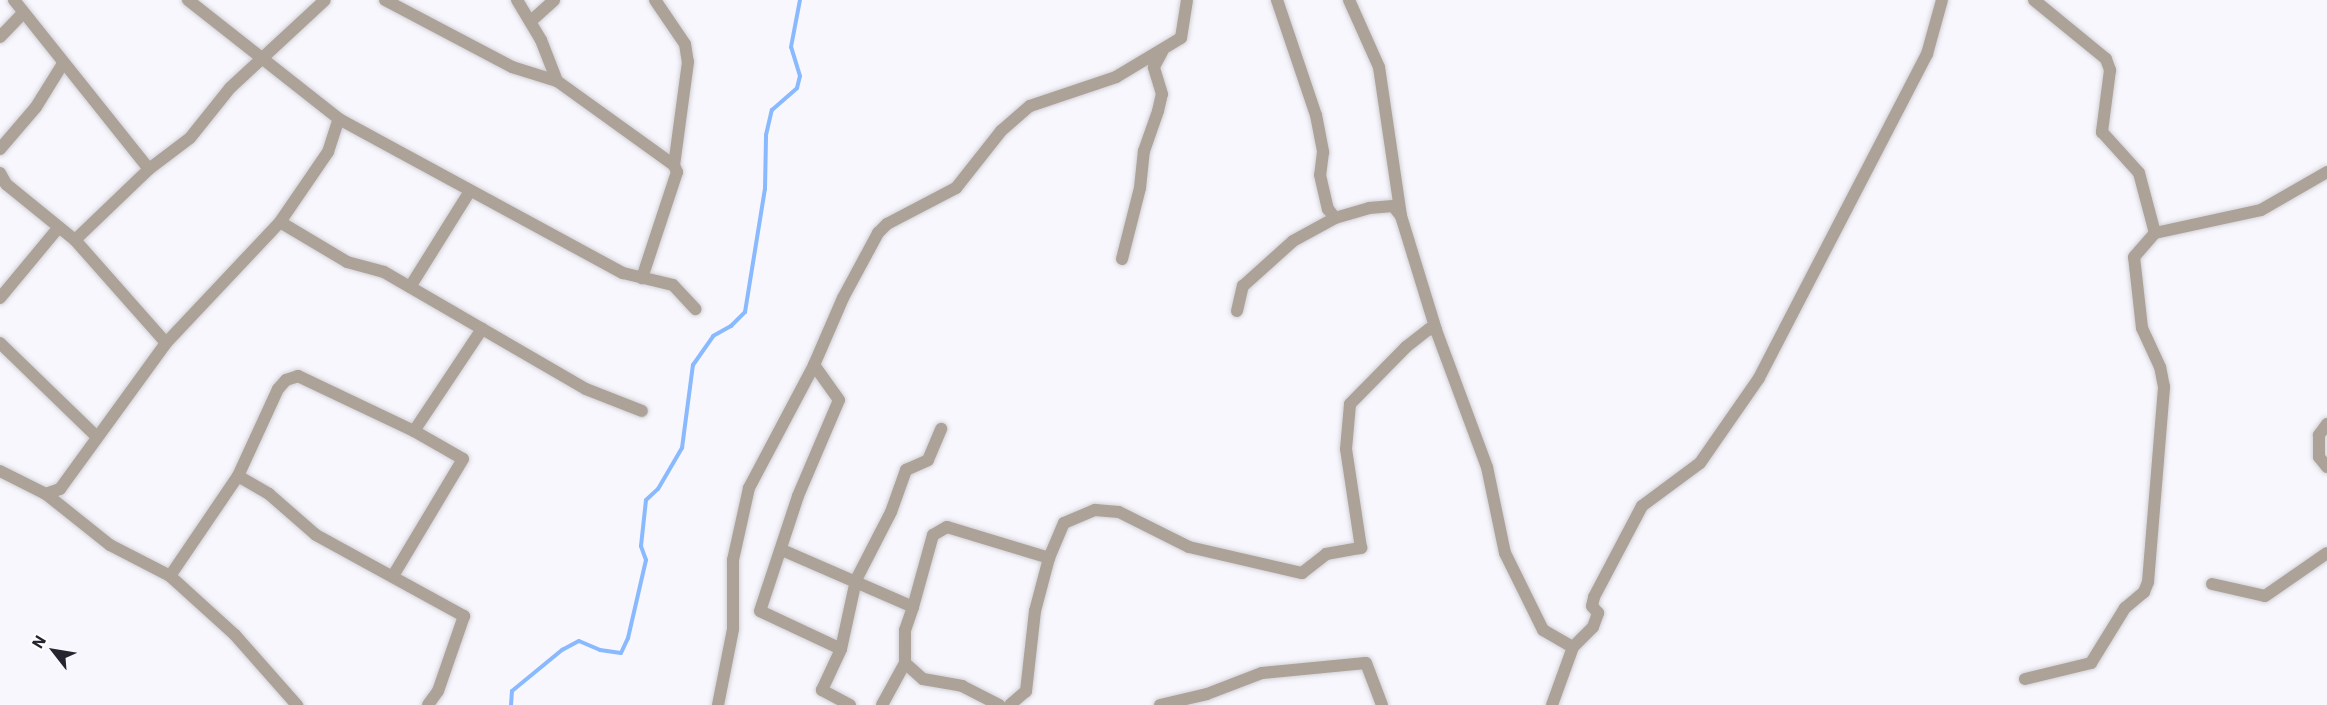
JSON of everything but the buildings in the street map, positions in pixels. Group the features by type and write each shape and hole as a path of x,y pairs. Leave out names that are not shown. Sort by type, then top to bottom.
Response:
{"street":[{"path":"14,0 62,64 149,169"},
{"path":"188,0 339,119 590,252 623,273 673,285 695,309"},
{"path":"75,240 149,169 190,138 230,88 263,61 326,0"},
{"path":"384,0 512,67 557,81 674,165"},
{"path":"517,0 531,21 557,81"},
{"path":"531,21 554,0"},
{"path":"642,278 677,172 674,165 688,62 684,44 655,0"},
{"path":"718,705 733,629 733,560 749,488 814,365 843,298 878,234 887,224 956,188 1001,131 1030,106 1116,77 1181,38 1187,0"},
{"path":"1277,0 1316,115 1323,152 1320,175 1328,209 1335,218"},
{"path":"1349,0 1379,67 1401,216 1436,330 1487,467 1505,553 1543,630 1573,647"},
{"path":"1548,704 1573,647 1593,627 1598,613 1592,606 1594,597 1647,500 1683,478 1700,462 1759,378 1927,54 1942,0"},
{"path":"2034,0 2106,59 2110,70 2102,132 2139,173 2154,233"},
{"path":"0,37 23,13"},
{"path":"1122,259 1140,188 1144,151 1162,94 1154,67 1168,45"},
{"path":"0,149 36,107 62,64"},
{"path":"46,494 60,489 96,436 166,343 280,222 328,152 339,119"},
{"path":"0,172 6,184 75,240 166,343"},
{"path":"2025,679 2091,663 2099,655 2125,608 2144,592 2148,582 2164,387 2160,367 2142,328 2133,269 2134,258 2154,233 2261,210 2327,172"},
{"path":"410,287 470,190"},
{"path":"1237,311 1243,286 1293,241 1335,218 1393,206 1401,216"},
{"path":"280,222 347,262 372,267 410,287 586,389 642,411"},
{"path":"0,298 59,227"},
{"path":"414,431 482,329"},
{"path":"1010,705 1026,692 1035,611 1049,558 1064,523 1095,510 1119,512 1206,552 1302,573 1326,554 1361,548 1346,449 1350,404 1406,347 1429,329 1436,330"},
{"path":"0,343 96,436"},
{"path":"814,365 839,400 798,496 760,611 841,649"},
{"path":"170,576 238,476 278,389 286,380 298,376 414,431 463,459 393,576"},
{"path":"2327,424 2319,435 2319,458 2327,467"},
{"path":"850,705 822,690 841,649 856,580 891,512 906,470 928,460 940,429"},
{"path":"0,471 46,494 110,545 170,576 235,635 297,705"},
{"path":"238,476 269,494 316,535 464,616 438,691 428,705"},
{"path":"882,705 905,663 905,630 933,535 947,527 1049,558"},
{"path":"782,550 856,580 913,607"},
{"path":"2212,584 2265,596 2327,553"},
{"path":"905,663 923,679 962,686 999,705"},
{"path":"1160,705 1198,697 1262,673 1366,663 1382,705"}],"waterway":[{"path":"511,705 512,691 562,650 579,641 600,650 621,653 628,638 646,560 641,546 646,500 658,489 682,448 693,365 713,336 731,326 745,312 765,189 766,135 772,110 797,88 800,76 791,47 800,0"}]}
